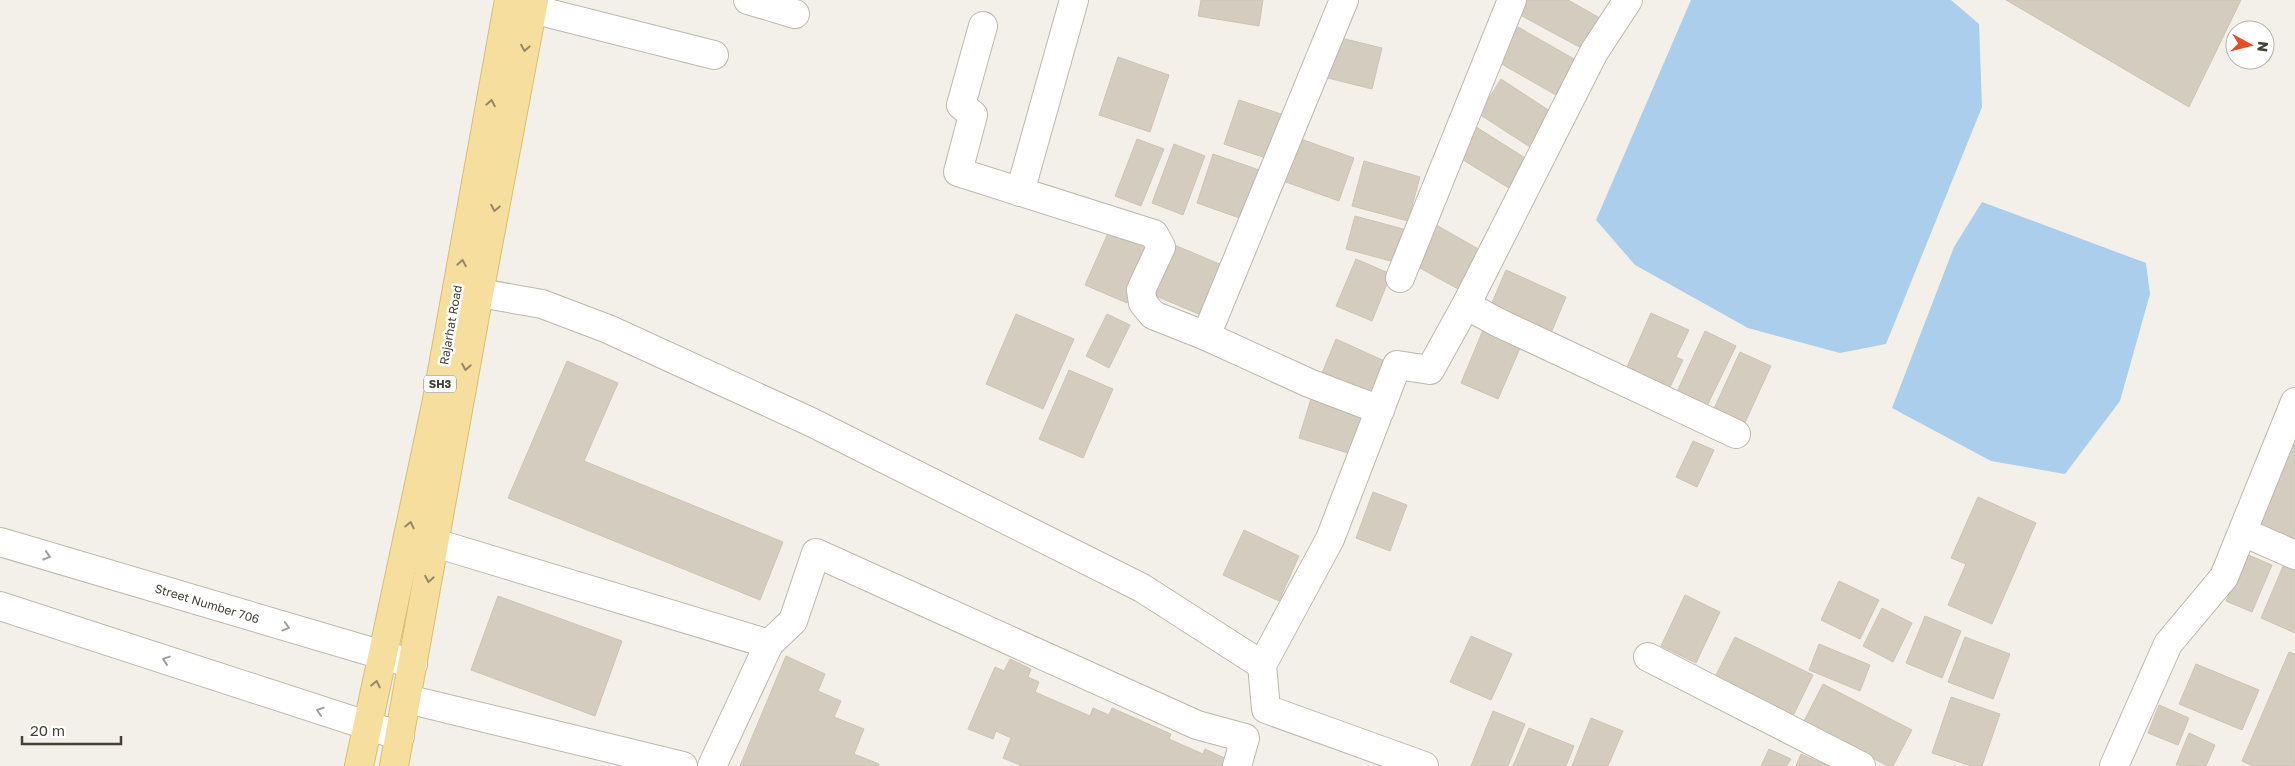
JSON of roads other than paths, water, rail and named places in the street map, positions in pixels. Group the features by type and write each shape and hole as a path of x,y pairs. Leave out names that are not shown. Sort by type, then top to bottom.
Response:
{"main road":[{"name":"Rajarhat Road","path":"394,766 408,700 435,543 468,291 525,3"},
{"name":"Rajarhat Road","path":"359,766 436,405 468,291"}],"street":[{"path":"748,0 795,14"},
{"path":"1020,192 1074,0"},
{"path":"1206,336 1344,0"},
{"path":"1400,278 1512,0"},
{"path":"1237,766 1244,738 1266,709 1262,665 1330,539 1397,365 1430,370 1466,305 1594,52 1628,0"},
{"path":"525,3 714,56"},
{"path":"983,26 961,105 973,115 958,172 1154,234 1162,247 1141,290 1143,304 1153,315 1206,336 1308,383 1380,410"},
{"path":"468,291 542,304 608,329 811,422 1142,588 1262,665"},
{"path":"1466,305 1497,322 1736,434"},
{"path":"2114,766 2168,644 2224,577 2295,402"},
{"path":"2243,532 2295,555"},
{"name":"Street Number 706","path":"0,542 413,664"},
{"path":"435,543 768,644"},
{"path":"712,766 768,644 793,622 816,553 1197,725 1244,738"},
{"path":"0,606 400,736"},
{"path":"1648,657 1861,766"},
{"path":"408,700 683,766"},
{"path":"1266,709 1424,766"}],"water":[{"path":"1691,0 1951,0 1979,24 1982,107 1886,344 1840,353 1748,328 1635,265 1596,220"},
{"path":"1982,202 2146,263 2150,294 2120,401 2065,474 1991,461 1892,408 1954,247"}]}
